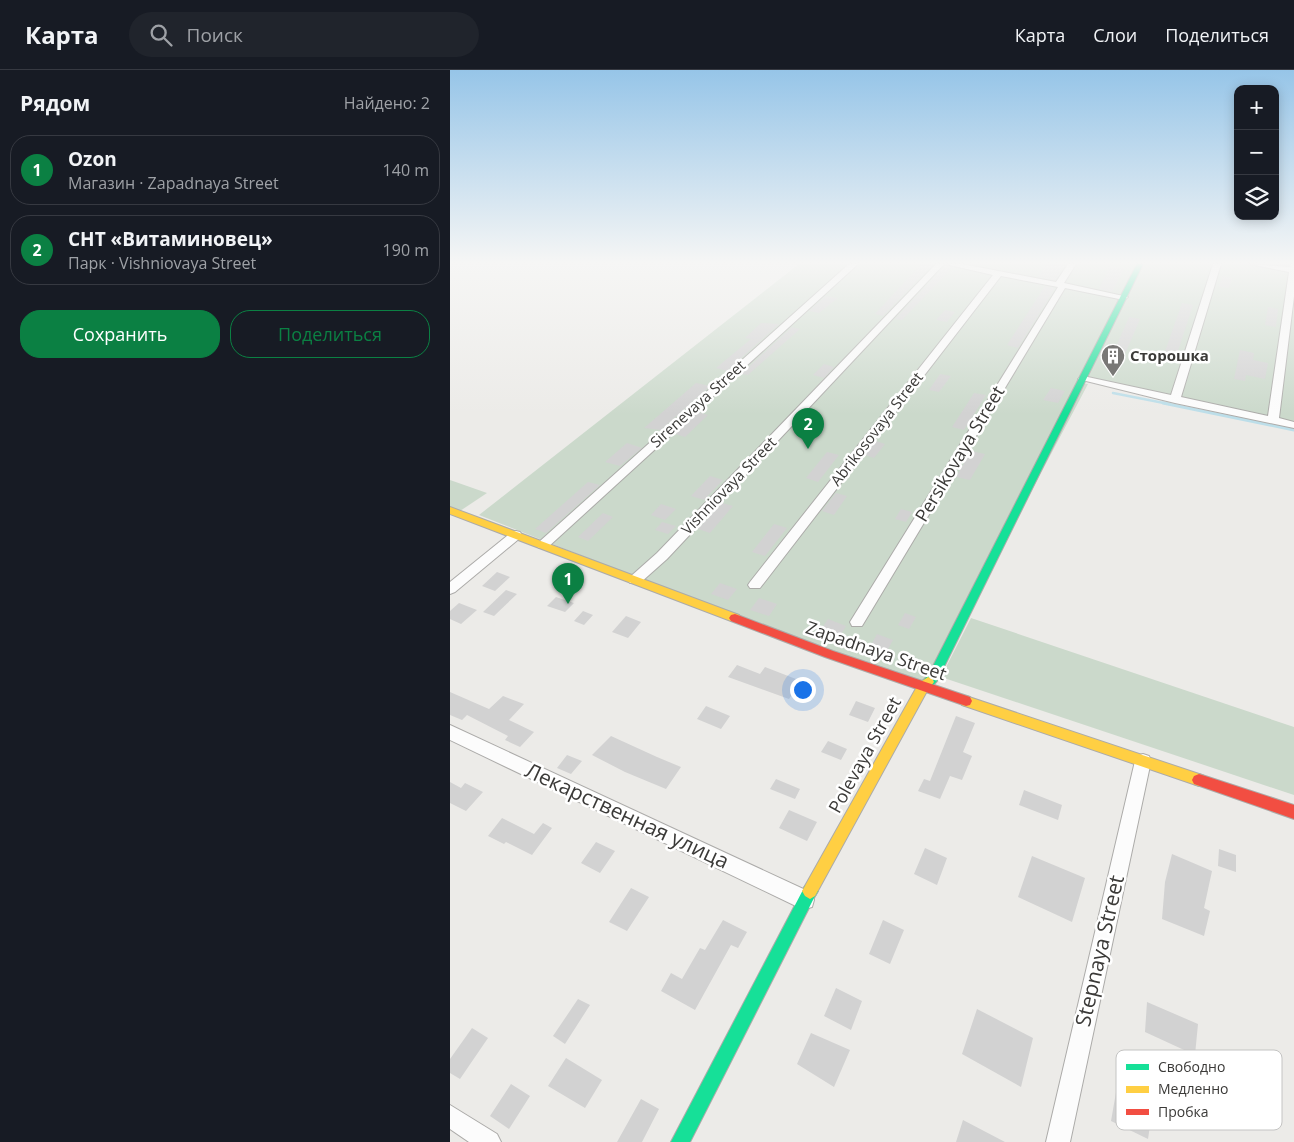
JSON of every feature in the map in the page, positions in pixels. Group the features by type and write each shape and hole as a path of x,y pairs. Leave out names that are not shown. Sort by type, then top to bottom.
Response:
{"street":[{"name":"Sirenevaya Street","path":"543,545 799,314"},
{"name":"Vishniovaya Street","path":"635,580 662,556 892,314"},
{"name":"Abrikosovaya Street","path":"755,585 968,314"},
{"name":"Persikovaya Street","path":"857,622 1043,314"},
{"name":"Polevaya Street","path":"680,1142 805,900 923,687 933,677 1115,314"},
{"path":"1175,400 1201,314"},
{"path":"1273,421 1288,314"},
{"path":"1081,382 1294,425"},
{"name":"Zapadnaya Street","path":"450,510 829,654 1294,812"},
{"path":"450,590 516,534"},
{"name":"Лекарственная улица","path":"450,732 805,900"},
{"name":"Stepnaya Street","path":"1058,1142 1143,761"},
{"path":"450,1116 489,1142"}],"green space":[{"path":"735,314 1112,314 1080,383 1088,384 929,685 796,640 479,515"},
{"path":"1115,314 1294,314 1294,425 1083,379"},
{"path":"450,480 487,493 460,511 450,508"},
{"path":"971,618 1294,727 1294,795 941,677"}],"building":[{"path":"900,314 908,314 902,320 895,319"},
{"path":"941,314 953,314 947,322 936,320"},
{"path":"1027,314 1039,314 1018,348 1007,345"},
{"path":"1178,314 1190,314 1174,363 1162,360"},
{"path":"1267,314 1277,314 1276,327 1265,325"},
{"path":"1129,317 1140,319 1126,352 1115,349"},
{"path":"761,323 779,324 727,371 716,368 751,339 745,338"},
{"path":"792,327 800,329 748,375 741,374"},
{"path":"1240,350 1254,353 1253,360 1268,363 1265,379 1246,375 1245,381 1234,379"},
{"path":"824,364 834,367 824,378 813,375"},
{"path":"940,374 951,376 939,392 929,390"},
{"path":"696,383 710,386 661,430 644,428"},
{"path":"1051,388 1065,391 1058,403 1043,400"},
{"path":"974,393 986,395 964,430 952,427"},
{"path":"698,412 708,415 685,437 675,434"},
{"path":"876,441 885,444 874,458 865,455"},
{"path":"627,443 642,448 620,466 605,462"},
{"path":"971,451 985,454 970,480 956,477"},
{"path":"827,452 839,455 818,482 806,478"},
{"path":"710,476 723,480 704,500 691,496"},
{"path":"588,482 600,485 546,533 535,529"},
{"path":"836,493 847,496 834,515 822,511"},
{"path":"722,503 733,506 710,533 698,529"},
{"path":"661,504 676,509 665,520 651,515"},
{"path":"901,509 912,512 906,522 895,519"},
{"path":"603,513 613,517 588,541 578,537"},
{"path":"662,522 676,526 668,534 655,530"},
{"path":"774,524 787,528 765,556 752,552"},
{"path":"497,572 510,577 495,591 482,586"},
{"path":"720,583 737,589 728,600 711,594"},
{"path":"506,590 517,594 494,616 483,612"},
{"path":"556,597 574,603 565,612 547,606"},
{"path":"759,598 777,604 769,616 750,610"},
{"path":"459,603 477,610 461,624 450,619 450,611"},
{"path":"583,611 593,615 584,625 574,621"},
{"path":"905,613 916,617 909,629 898,625"},
{"path":"626,616 641,622 628,638 612,632"},
{"path":"828,619 846,626 838,639 819,633"},
{"path":"877,634 893,640 886,653 870,647"},
{"path":"737,665 760,674 765,667 801,681 789,699 728,677"},
{"path":"450,692 489,709 503,696 524,704 509,720 534,732 520,747 505,740 508,736 467,715 462,720 450,715"},
{"path":"856,701 875,708 868,722 849,715"},
{"path":"706,706 730,716 721,729 697,719"},
{"path":"956,716 975,723 963,752 972,756 962,780 950,776 940,799 918,791 924,779 930,781"},
{"path":"611,736 681,767 666,789 625,772 592,755"},
{"path":"828,741 847,749 841,760 821,752"},
{"path":"567,755 582,761 571,774 557,768"},
{"path":"776,779 800,789 795,799 770,789"},
{"path":"450,782 461,788 465,783 483,792 466,811 450,803"},
{"path":"1024,790 1062,805 1058,820 1019,805"},
{"path":"789,810 817,822 807,841 779,828"},
{"path":"502,818 534,834 543,823 552,828 532,855 506,842 504,844 488,836"},
{"path":"596,842 615,851 600,873 581,863"},
{"path":"925,848 947,858 937,885 914,874"},
{"path":"1219,849 1236,855 1236,872 1218,866"},
{"path":"1172,854 1212,871 1204,908 1210,911 1204,936 1162,919 1165,882"},
{"path":"1032,856 1085,878 1072,922 1018,897"},
{"path":"631,888 649,897 627,931 609,922"},
{"path":"723,920 747,932 738,948 731,945 695,1010 661,991 671,973 682,979 700,948 705,950"},
{"path":"883,920 904,930 890,964 869,954"},
{"path":"836,988 862,1001 851,1030 824,1016"},
{"path":"578,999 590,1005 565,1044 553,1036"},
{"path":"1147,1002 1198,1024 1195,1050 1184,1050 1145,1032"},
{"path":"977,1009 1033,1038 1021,1087 962,1054"},
{"path":"472,1028 488,1038 460,1079 450,1073 450,1059"},
{"path":"811,1033 850,1050 834,1087 797,1064"},
{"path":"566,1058 602,1080 585,1108 548,1086"},
{"path":"511,1084 530,1096 509,1129 490,1116"},
{"path":"1116,1092 1116,1123 1111,1121"},
{"path":"641,1099 659,1109 642,1142 617,1142"},
{"path":"963,1120 1005,1142 956,1142"},
{"path":"1130,1130 1149,1130 1148,1139"}],"waterway":[{"path":"1113,393 1169,404"},
{"path":"1163,403 1294,430"}],"traffic: fast":[{"path":"928,682 933,677 1115,314"},
{"path":"680,1142 810,891"}],"traffic: slow":[{"path":"450,510 735,618"},
{"path":"810,891 923,687 928,682"},
{"path":"966,701 1199,780"}],"traffic: jam":[{"path":"735,618 829,654 966,701"},
{"path":"1199,780 1294,812"}],"place":[{"name":"Сторошка","path":"1113,377"},
{"name":"СНТ «Витаминовец»","path":"808,449"},
{"name":"Ozon","path":"568,604"}]}
